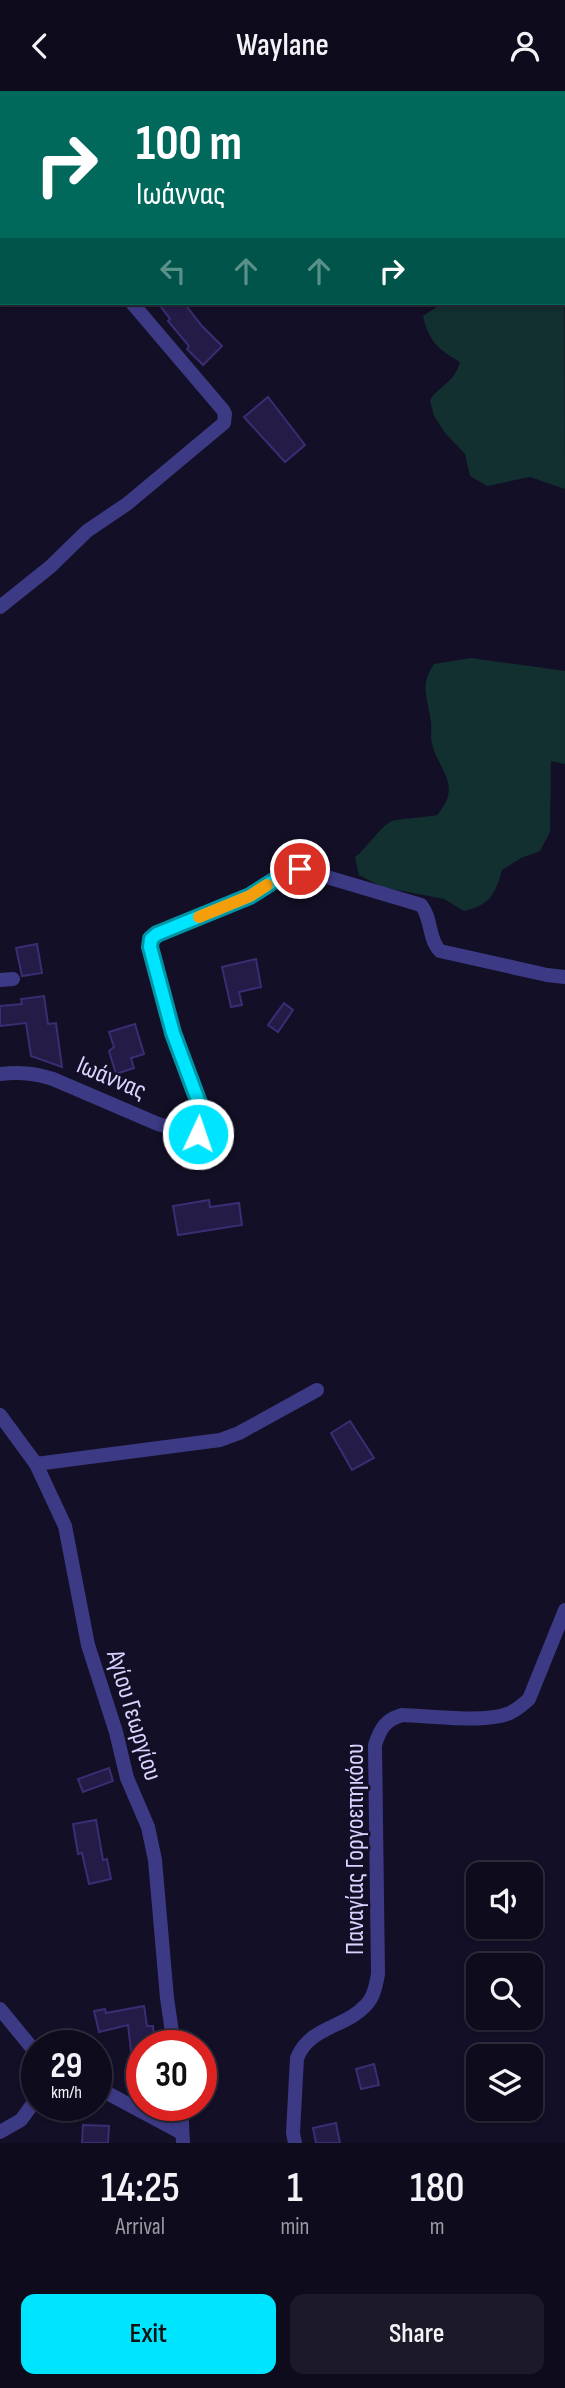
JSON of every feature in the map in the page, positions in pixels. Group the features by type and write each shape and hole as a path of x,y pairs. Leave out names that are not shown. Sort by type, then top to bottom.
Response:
{"street":[{"path":"0,607 50,567 88,531 127,504 224,423 223,410 134,305"},
{"name":"Ιωάννας","path":"0,1074 22,1072 53,1079 159,1123 192,1134 203,1131 205,1119 173,1033 150,947 151,939 157,934 250,896 283,875 300,869 421,905 426,912 434,944 440,951 565,977"},
{"path":"36,1464 219,1440 239,1433 317,1390"},
{"name":"Αγίου Γεωργίου","path":"0,1415 36,1464 65,1526 88,1645 116,1732 127,1778 148,1827 153,1849 172,2030"},
{"name":"Παναγίας Γοργοεπηκόου","path":"295,2143 293,2133 297,2058 301,2048 308,2039 355,2015 368,2004 378,1974 375,1745 379,1731 389,1719 402,1715 488,1717 505,1715 519,1708 529,1699 565,1610"},
{"path":"0,2009 21,2035"},
{"path":"112,2096 183,2138"},
{"path":"0,2133 21,2120"}],"green space":[{"path":"440,305 564,305 565,489 530,477 487,486 470,476 465,454 434,416 430,400 451,379 460,362 436,344 428,332 423,316"},
{"path":"471,658 565,671 565,764 551,761 550,832 540,851 521,858 502,870 490,898 480,906 464,911 444,899 382,887 359,875 355,857 392,821 437,815 445,805 449,787 431,741 427,679 434,664"}],"building":[{"path":"160,305 186,305 222,346 203,365 187,349 189,346 168,321 170,319"},
{"path":"268,397 305,445 285,462 244,417"},
{"path":"37,944 42,973 22,976 16,948"},
{"path":"256,959 261,987 239,992 242,1005 231,1007 222,967"},
{"path":"44,996 48,1024 56,1023 62,1067 31,1056 26,1023 0,1026 0,1006 22,1004 21,999"},
{"path":"284,1003 293,1010 278,1032 268,1025"},
{"path":"135,1024 144,1054 131,1058 134,1068 116,1074 109,1051 114,1047 109,1032"},
{"path":"209,1200 210,1207 239,1203 242,1225 178,1235 173,1206"},
{"path":"350,1421 374,1458 352,1470 331,1433"},
{"path":"109,1768 113,1781 83,1792 78,1779"},
{"path":"96,1820 103,1860 107,1859 111,1879 89,1884 82,1853 78,1854 73,1824"},
{"path":"144,2006 147,2026 153,2026 153,2030 129,2030 128,2025 99,2030 94,2011 105,2009 106,2013"},
{"path":"374,2064 379,2085 361,2089 356,2069"},
{"path":"336,2123 340,2143 316,2143 313,2128"},
{"path":"83,2125 109,2126 108,2143 82,2143"}],"slow traffic":[{"path":"199,917 250,896 267,885"}],"route":[{"path":"198,1134 203,1131 205,1119 173,1033 150,947 151,939 157,934 250,896 283,875 300,869"}]}
